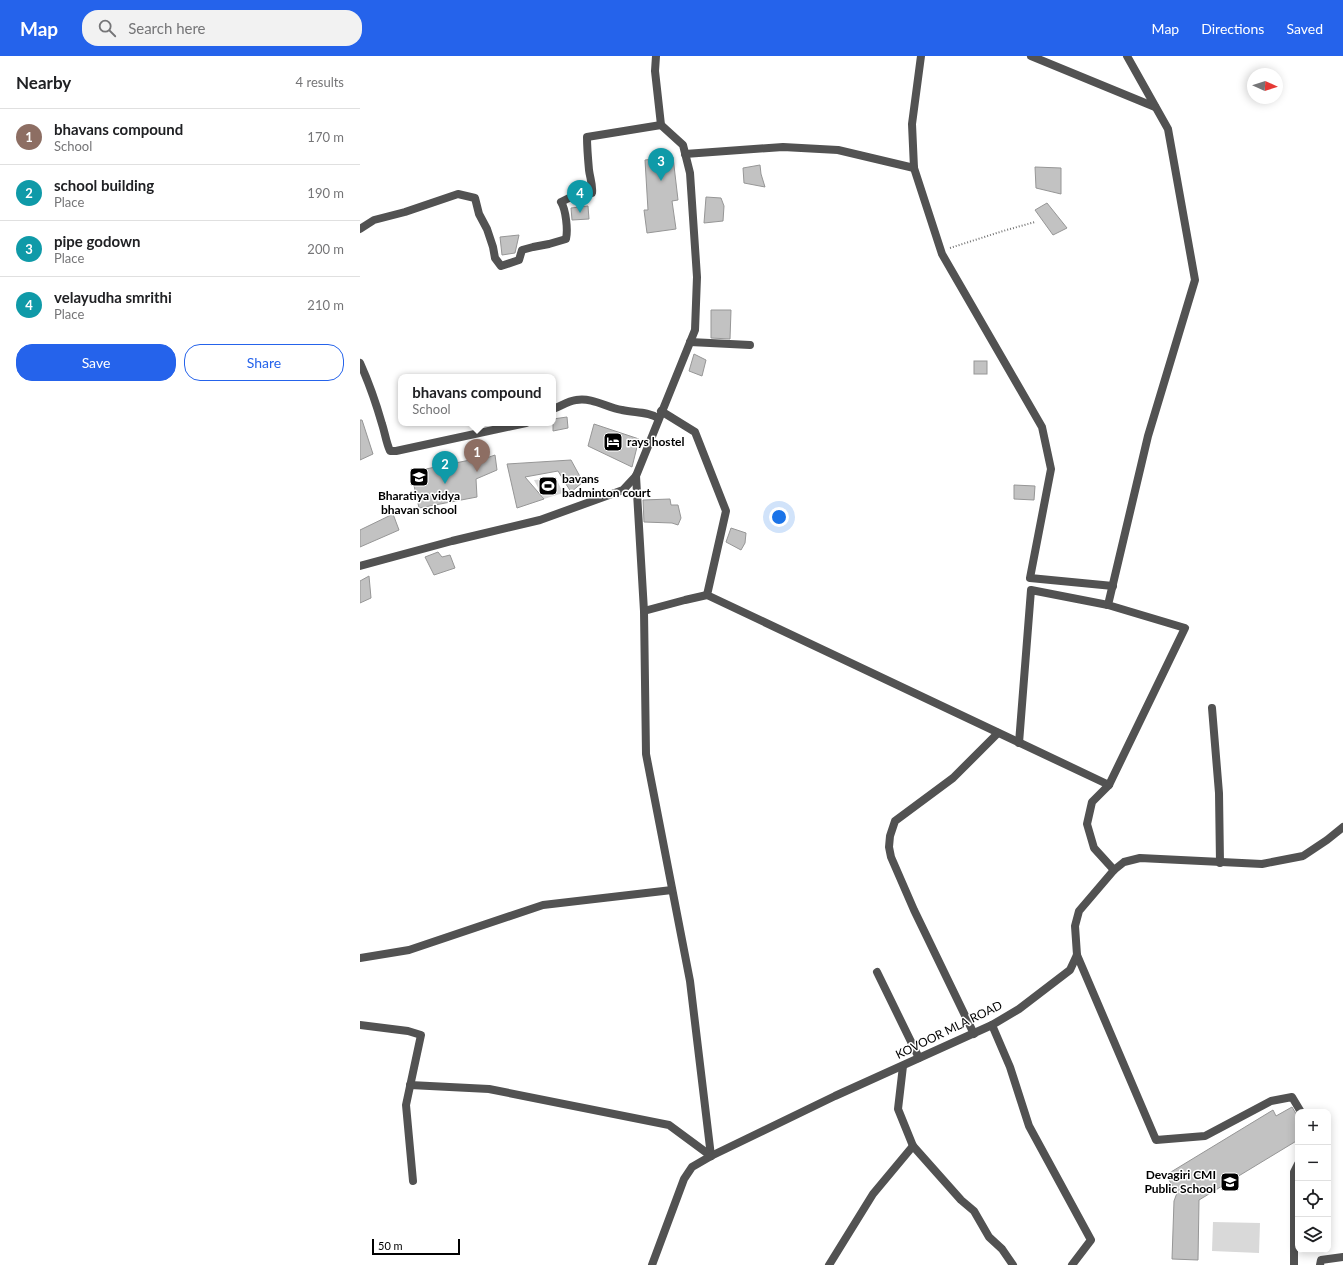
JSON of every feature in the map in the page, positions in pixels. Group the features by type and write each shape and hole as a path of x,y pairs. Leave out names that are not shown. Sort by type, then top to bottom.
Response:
{"street":[{"path":"360,566 452,540 540,520 623,490 636,476 695,330 697,277 690,173 683,145 661,125 655,72 656,56"},
{"path":"921,56 912,124 914,168 942,252 1042,427 1051,469 1030,578 1113,586"},
{"path":"1031,56 1155,107"},
{"path":"1108,605 1148,436 1195,280 1168,129 1127,56"},
{"path":"360,228 374,220 405,212 458,194 475,198 479,214 487,229 493,247 495,258 501,266 511,264 518,260 522,250 566,239 568,231 565,222 565,209 561,202 569,198 592,193 593,185 589,168 587,146 588,137 661,125"},
{"path":"685,154 783,147 838,150 914,168"},
{"path":"690,342 750,345"},
{"path":"360,363 370,386 390,451 396,451 512,426"},
{"path":"556,408 578,400 592,401 622,410 660,415 695,432 726,511 707,596"},
{"path":"636,476 644,611 646,754 690,981 711,1156"},
{"path":"1019,743 1031,590 1108,605 1185,628 1109,785 1092,802 1086,824 1094,848 1114,870"},
{"path":"644,611 685,600 707,596 1109,785"},
{"path":"1212,708 1219,793 1220,863"},
{"path":"974,1034 914,910 891,857 889,847 890,836 895,821 953,778 998,733"},
{"name":"KOVOOR MLA ROAD","path":"652,1265 684,1179 692,1167 711,1156 835,1096 992,1026 1019,1009 1070,970 1076,955 1075,926 1079,911 1114,870 1124,862 1140,858 1262,864 1303,856 1328,840 1343,828"},
{"path":"360,958 409,950 543,905 672,890"},
{"path":"1076,955 1156,1140 1205,1136 1271,1101 1292,1097 1299,1109"},
{"path":"877,972 918,1058"},
{"path":"360,1025 408,1030 421,1036 406,1105 413,1181"},
{"path":"992,1026 1010,1067 1029,1126 1092,1240 1072,1265"},
{"path":"903,1066 898,1109 913,1146 961,1200 974,1211 989,1237 1002,1249 1012,1265"},
{"path":"410,1085 489,1088 669,1124 711,1156"},
{"path":"829,1265 873,1194 913,1146"},
{"path":"1294,1265 1295,1170"},
{"path":"1320,1265 1321,1260 1343,1257"}],"path":[{"path":"942,252 1035,222"}],"shaded area":[{"name":"bavans badminton court","path":"556,478 563,493 544,499 534,480"},
{"path":"1213,1222 1260,1223 1259,1253 1212,1251"}],"building":[{"path":"673,157 678,200 672,201 676,229 647,233 644,210 648,210 645,160"},
{"path":"760,165 765,187 744,183 743,168"},
{"path":"1035,167 1061,168 1061,194 1036,188"},
{"path":"706,197 721,198 724,206 723,221 704,223"},
{"path":"1047,203 1067,228 1053,235 1035,210"},
{"path":"588,206 589,219 572,220 571,208"},
{"path":"519,235 515,253 502,255 500,237"},
{"path":"711,310 731,310 730,339 711,338"},
{"path":"694,354 706,360 702,376 689,371"},
{"path":"974,361 987,361 987,374 974,374"},
{"path":"567,417 568,428 553,431 553,426 556,426 556,419"},
{"path":"360,420 362,420 373,454 360,460"},
{"name":"rays hostel","path":"594,424 639,439 632,467 588,446"},
{"path":"495,455 497,470 476,479 477,497 419,508 411,472 475,459 475,462"},
{"path":"571,460 583,482 571,492 558,471 525,477 544,499 517,508 507,464"},
{"path":"1014,485 1035,486 1034,500 1014,499"},
{"path":"670,499 671,505 678,505 681,518 678,525 672,523 644,522 643,500"},
{"path":"393,514 399,530 360,547 360,530"},
{"path":"731,528 746,533 745,543 741,550 726,542"},
{"path":"438,552 442,557 450,555 455,568 434,575 425,557"},
{"path":"369,576 371,598 360,603 360,581"},
{"name":"Devagiri CMI Public School","path":"1292,1107 1295,1112 1295,1142 1199,1200 1198,1260 1172,1259 1174,1201 1177,1193 1166,1175 1273,1110 1276,1116"}],"place":[{"name":"pipe godown","path":"661,181"},
{"name":"velayudha smrithi","path":"580,213"},
{"name":"rays hostel","path":"613,442"},
{"name":"bhavans compound","path":"477,472"},
{"name":"Bharatiya vidya bhavan school","path":"419,477"},
{"name":"school building","path":"445,484"},
{"name":"bavans badminton court","path":"548,486"},
{"name":"Devagiri CMI Public School","path":"1230,1182"}]}
